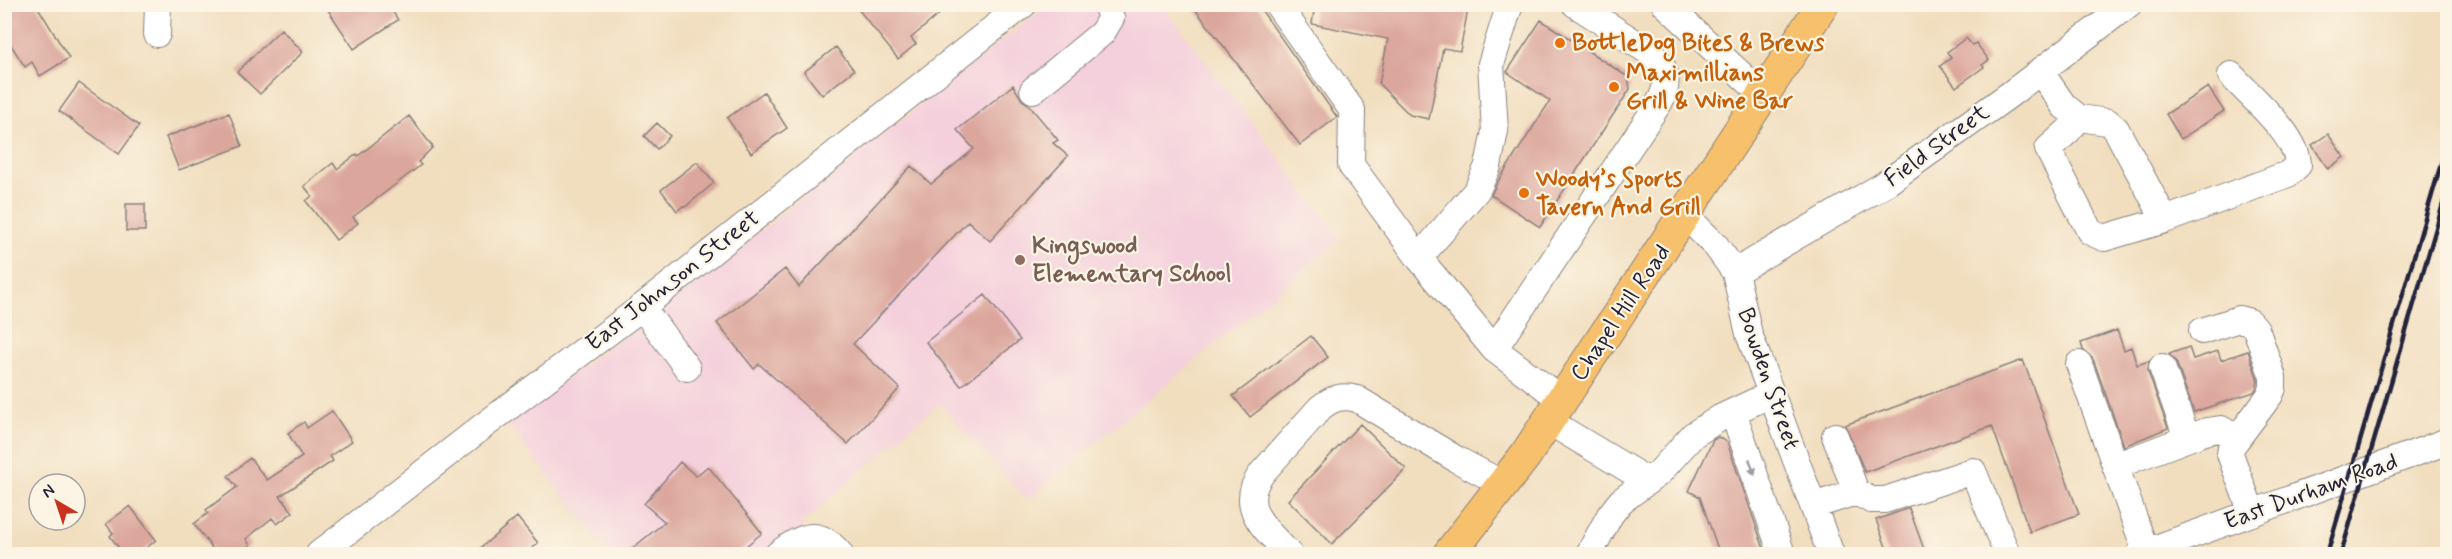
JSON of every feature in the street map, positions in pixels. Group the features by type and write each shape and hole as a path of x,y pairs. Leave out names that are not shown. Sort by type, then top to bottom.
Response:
{"main road":[{"name":"Chapel Hill Road","path":"1449,555 1555,411 1686,216 1823,4"}],"street":[{"path":"157,34 158,4"},
{"name":"East Johnson Street","path":"319,555 482,427 642,307 1024,4"},
{"path":"1033,90 1102,33 1111,18 1106,4"},
{"path":"1277,4 1352,110 1351,165 1419,258 1494,349 1555,411 1648,481"},
{"path":"1419,258 1477,190 1488,166 1496,131 1491,64 1509,4"},
{"path":"1494,349 1664,95 1666,74 1654,55 1575,4"},
{"path":"1665,4 1763,95"},
{"name":"Field Street","path":"1735,272 1882,186 2129,4"},
{"path":"2040,71 2064,106 2079,118 2108,122 2116,129 2165,220"},
{"path":"2079,118 2048,149 2090,232 2104,238 2165,220 2288,174 2298,165 2293,146 2287,136 2231,75"},
{"name":"Bowden Street","path":"1686,216 1716,246 1735,272 1749,334 1831,555"},
{"path":"642,307 687,368"},
{"path":"2202,331 2239,319 2250,322 2256,328 2273,377 2273,388 2270,394 2236,438 2230,454 2252,513"},
{"path":"2079,364 2143,553"},
{"path":"2162,367 2187,438"},
{"path":"1589,555 1610,515 1621,501 1659,473 1693,435 1771,394"},
{"path":"1289,555 1256,516 1251,505 1253,484 1330,399 1347,396 1357,399 1456,459 1503,484"},
{"path":"1733,412 1782,555"},
{"path":"2115,466 2216,429 2227,431 2236,438"},
{"path":"1835,436 1856,492 1871,500 1885,500 1973,471 2007,555"},
{"name":"East Durham Road","path":"2143,553 2448,441"},
{"path":"1813,506 1856,492"},
{"path":"777,555 789,546 807,538 817,537 834,548"}],"shaded area":[{"name":"Kingswood Elementary School","path":"1047,5 1162,5 1341,239 1027,500 939,403 801,524 823,554 610,554 507,423 697,281"}],"building":[{"path":"4,4 36,4 69,58 40,76 32,62 25,67 4,34"},
{"path":"324,4 388,4 398,20 354,49"},
{"path":"854,4 951,4 911,38 916,44 898,59"},
{"path":"1191,4 1257,4 1337,117 1300,145"},
{"path":"1315,4 1469,4 1460,51 1443,48 1429,119 1410,115 1379,84 1388,39 1312,24"},
{"path":"1541,20 1628,77 1630,89 1540,227 1491,195 1550,101 1507,72"},
{"path":"281,29 303,52 260,94 237,72"},
{"path":"1966,38 1972,45 1976,43 1989,60 1982,65 1984,67 1956,87 1940,66 1951,58 1947,52"},
{"path":"836,47 854,70 822,95 804,72"},
{"path":"79,83 139,126 119,154 59,111"},
{"path":"1013,85 1022,100 1058,140 1053,143 1068,156 990,241 968,221 853,344 900,388 848,444 759,364 754,369 717,323 785,269 799,287 911,166 931,184 974,149 957,130"},
{"path":"2208,87 2224,111 2181,139 2166,114"},
{"path":"764,92 787,128 751,153 727,118"},
{"path":"229,113 242,146 179,170 166,137"},
{"path":"409,116 433,147 418,162 421,165 353,217 358,223 336,240 306,201 312,196 304,186 333,163 337,169 357,154 358,156"},
{"path":"657,123 670,136 657,149 644,136"},
{"path":"2328,134 2344,157 2328,169 2312,145"},
{"path":"697,162 714,183 677,211 661,190"},
{"path":"126,204 145,204 145,231 126,231"},
{"path":"985,295 1020,340 961,386 926,342"},
{"path":"2117,330 2124,350 2131,347 2137,365 2149,361 2148,372 2168,428 2124,446 2093,359 2083,350 2081,343"},
{"path":"1311,336 1328,357 1250,417 1233,396"},
{"path":"2189,347 2193,359 2218,351 2221,360 2248,351 2258,380 2254,392 2194,412 2176,362 2169,354"},
{"path":"2023,360 2079,514 2030,532 1992,426 1865,472 1845,425"},
{"path":"332,411 352,441 330,456 333,461 280,496 293,512 277,524 272,518 246,539 250,545 237,555 217,555 194,524 208,513 206,510 237,487 228,476 250,458 267,480 302,457 288,433 304,422 307,428"},
{"path":"1360,424 1406,469 1332,544 1288,500"},
{"path":"1718,437 1727,442 1766,555 1720,555 1700,497 1689,491 1713,440"},
{"path":"680,462 696,476 708,466 762,533 735,555 624,555 665,522 644,504"},
{"path":"130,506 156,540 138,555 124,555 110,536 113,533 106,524"},
{"path":"1909,508 1926,555 1889,555 1876,520"},
{"path":"517,517 538,543 524,555 472,555"}],"railway":[{"path":"2327,554 2448,140"},
{"path":"2341,554 2448,187"}],"place":[{"name":"BottleDog Bites & Brews","path":"1560,43"},
{"name":"Maximillians Grill & Wine Bar","path":"1614,87"},
{"name":"Woody’s Sports Tavern And Grill","path":"1524,193"},
{"name":"Kingswood Elementary School","path":"1020,260"}]}
